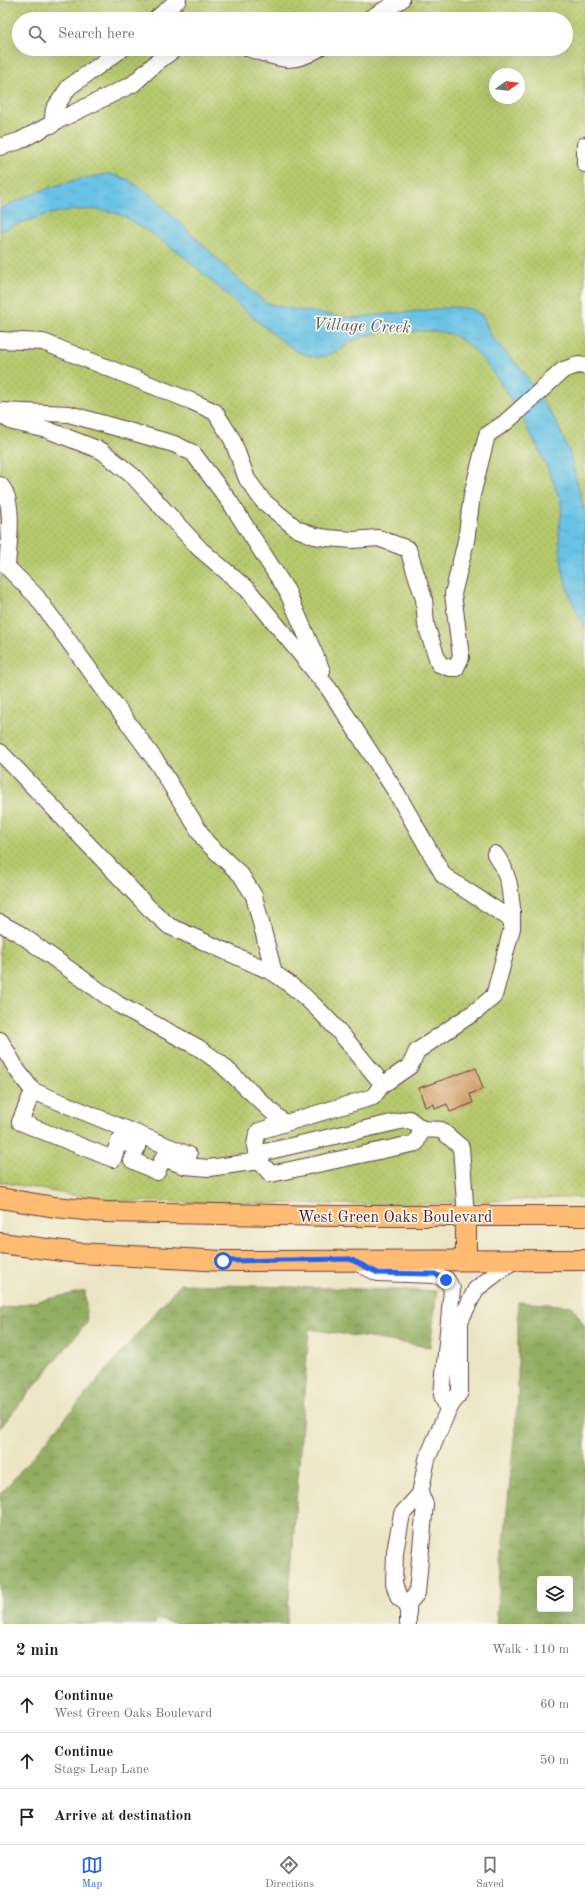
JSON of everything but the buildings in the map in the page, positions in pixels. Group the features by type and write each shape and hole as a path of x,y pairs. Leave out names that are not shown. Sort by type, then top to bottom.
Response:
{"main road":[{"name":"West Green Oaks Boulevard","path":"0,1198 55,1207 105,1212 466,1217 585,1216"},
{"path":"466,1217 466,1260"},
{"path":"0,1243 78,1253 223,1261 350,1259 579,1262"}],"street":[{"path":"164,12 178,0"},
{"path":"380,12 400,0"},
{"path":"52,125 54,109 69,87 112,56"},
{"path":"0,147 19,141 133,84 165,56"},
{"path":"275,56 290,60 304,58 307,56"},
{"path":"585,145 585,164"},
{"path":"0,340 44,342 191,401 214,412 232,439 247,479 263,502 297,529 315,536 328,538 353,540 378,538 408,549 424,599 426,625 439,664 450,668 456,668 461,657 453,594 466,541 472,495 487,435 506,422 551,383 563,370 578,365 585,366"},
{"path":"0,411 69,414 174,444 193,453 230,502 287,591 330,689"},
{"path":"0,415 13,422 48,430 102,451 134,477 200,549 248,590 330,689 396,792 444,876 512,920"},
{"path":"0,485 6,491 10,519 7,567 36,596 158,764 206,842 241,875 254,896 274,973"},
{"path":"0,752 149,908 169,926 274,973 293,986 338,1028 383,1085"},
{"path":"422,1129 416,1143 271,1174 258,1162 255,1141 260,1132 284,1123 373,1097 383,1085 410,1066 417,1050 476,1011 494,996 512,928 509,884 502,866 495,854"},
{"path":"0,923 20,934 119,1005 199,1048 220,1063 284,1123"},
{"path":"0,1040 16,1070 33,1091 189,1155 186,1166"},
{"path":"33,1091 20,1122 113,1159 118,1141 137,1147 132,1160 157,1172 163,1158 186,1166 209,1168 258,1162 265,1152 409,1119 422,1129 441,1130 461,1147 466,1217"},
{"path":"350,1259 378,1273 435,1274 446,1280 452,1289 453,1345"},
{"path":"408,1604 399,1598 394,1584 395,1552 402,1514 420,1494 427,1459 448,1410 442,1395 460,1321 476,1289 514,1260"},
{"path":"408,1624 408,1604 417,1593 425,1504 420,1494"}],"green space":[{"path":"0,0 585,0 585,1197 402,1205 106,1201 0,1182"},
{"path":"180,1284 437,1291 430,1347 309,1329 287,1624 179,1624 156,1619 155,1624 0,1624 0,1495"},
{"path":"85,1291 87,1322 0,1428 0,1309"},
{"path":"518,1302 572,1306 585,1327 585,1624 496,1624 518,1398"}],"water":[{"name":"Village Creek","path":"109,174 127,179 152,196 234,275 266,303 297,310 352,318 454,307 473,309 483,317 492,337 522,370 557,423 570,454 585,514 585,628 573,604 563,571 559,533 561,503 555,485 520,414 505,390 474,350 460,339 446,333 432,331 390,331 362,337 334,353 322,357 314,357 301,353 289,346 263,326 180,254 126,217 106,211 91,209 75,210 59,212 29,220 0,231 0,209 40,191 80,179"}],"route":[{"path":"223,1261 350,1259 378,1273 435,1274 446,1280"}]}
